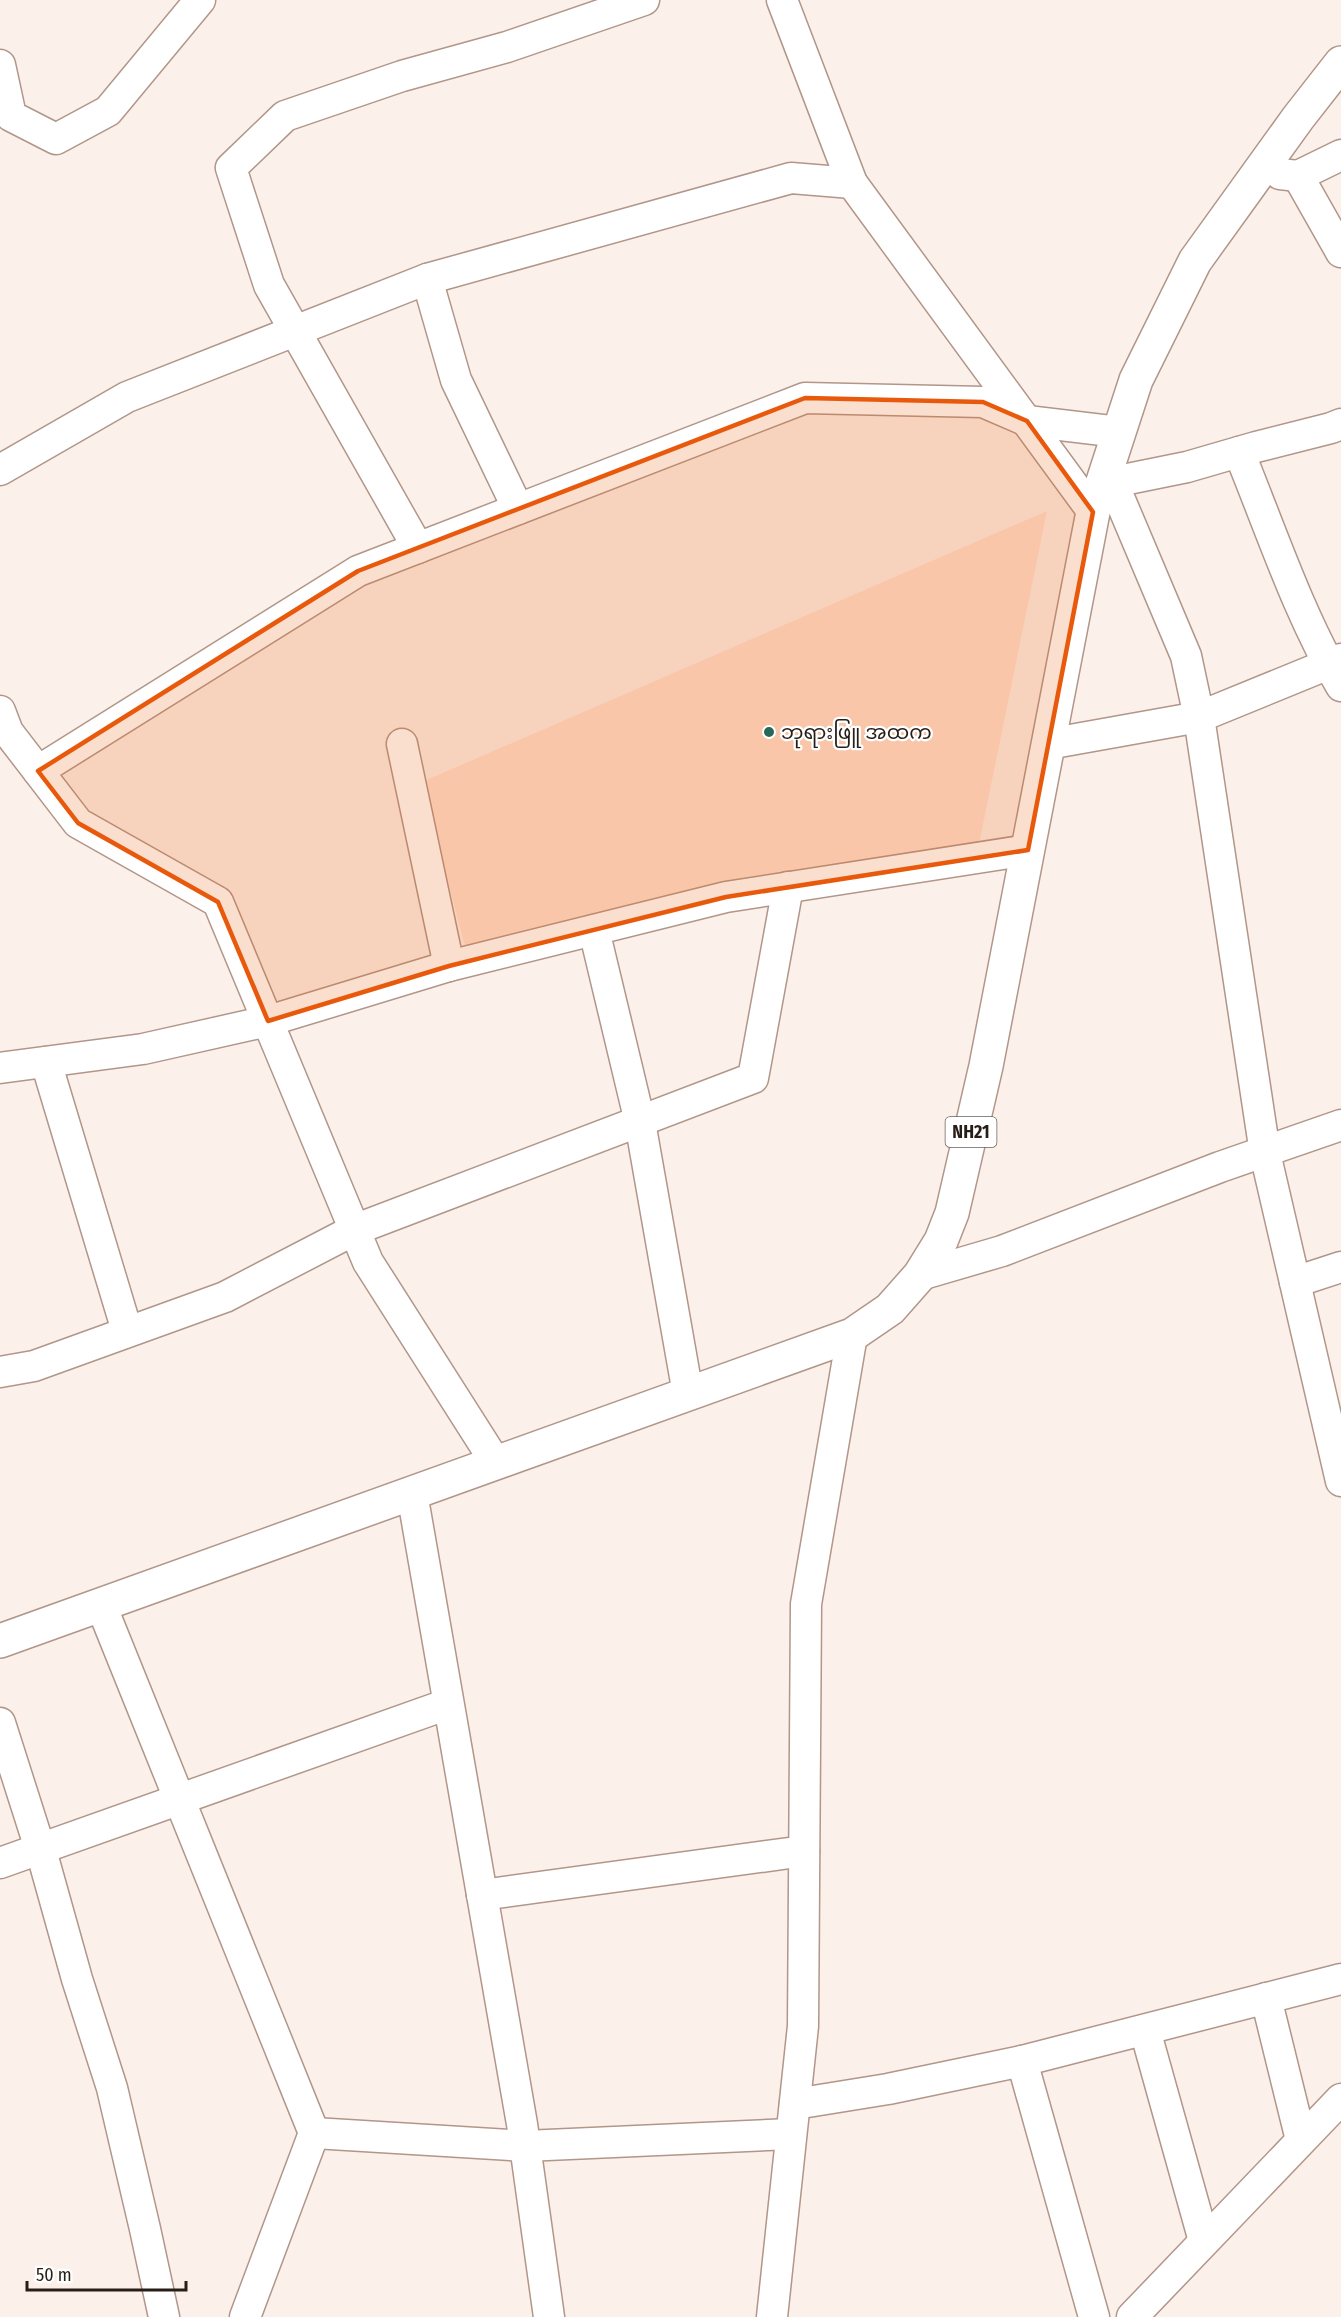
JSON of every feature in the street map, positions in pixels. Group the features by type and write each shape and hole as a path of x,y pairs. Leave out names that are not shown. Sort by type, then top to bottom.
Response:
{"highway":[{"name":"NH21","path":"0,1641 852,1335 890,1309 920,1275 941,1241 952,1213 986,1066 1093,512 1110,475 1119,432 1136,380 1195,261 1259,171 1341,63"}],"street":[{"path":"0,66 11,116 56,139 108,111 201,0"},
{"path":"418,548 269,285 231,168 285,116 402,76 507,47 644,0"},
{"path":"782,0 852,183 1093,512"},
{"path":"1259,171 1298,176 1341,155"},
{"path":"1298,176 1341,252"},
{"path":"0,470 127,397 427,279 791,178 852,183"},
{"path":"427,279 456,380 518,509"},
{"path":"38,771 358,571 805,398 983,402 1027,421 1119,432"},
{"path":"1341,424 1187,467 1110,475 1186,656 1198,717 1265,1153 1295,1282 1332,1404 1341,1480"},
{"path":"1048,744 1198,717 1337,670 1290,579 1239,452"},
{"path":"0,711 8,732 78,823 218,902 368,1263 496,1463"},
{"path":"402,744 449,966"},
{"path":"0,1068 143,1049 268,1021 449,966 726,897 1028,850"},
{"path":"0,1372 34,1366 225,1297 354,1230 753,1078 788,887"},
{"path":"594,930 640,1122 688,1394"},
{"path":"46,1062 127,1331"},
{"path":"920,1275 1002,1251 1220,1167 1341,1125"},
{"path":"1295,1282 1341,1267"},
{"path":"772,2317 803,2026 806,1604 852,1335"},
{"path":"412,1493 525,2146 549,2317"},
{"path":"101,1605 314,2133 245,2317"},
{"path":"0,1863 448,1704"},
{"path":"0,1723 112,2088 164,2317"},
{"path":"482,1895 804,1851"},
{"path":"795,2104 888,2089 1023,2061 1341,1979"},
{"path":"1266,1998 1301,2140"},
{"path":"1145,2030 1204,2241"},
{"path":"1023,2061 1094,2317"},
{"path":"1132,2317 1341,2098"},
{"path":"314,2133 525,2146 791,2134"}],"highlighted area":[{"path":"805,398 983,402 1027,421 1093,512 1028,850 726,897 449,966 268,1021 218,902 78,823 38,771 358,571"}],"shaded area":[{"name":"ဘုရားဖြူ အထက","path":"1047,511 979,844 468,958 422,782"}],"place":[{"name":"ဘုရားဖြူ အထက","path":"769,732"}]}
